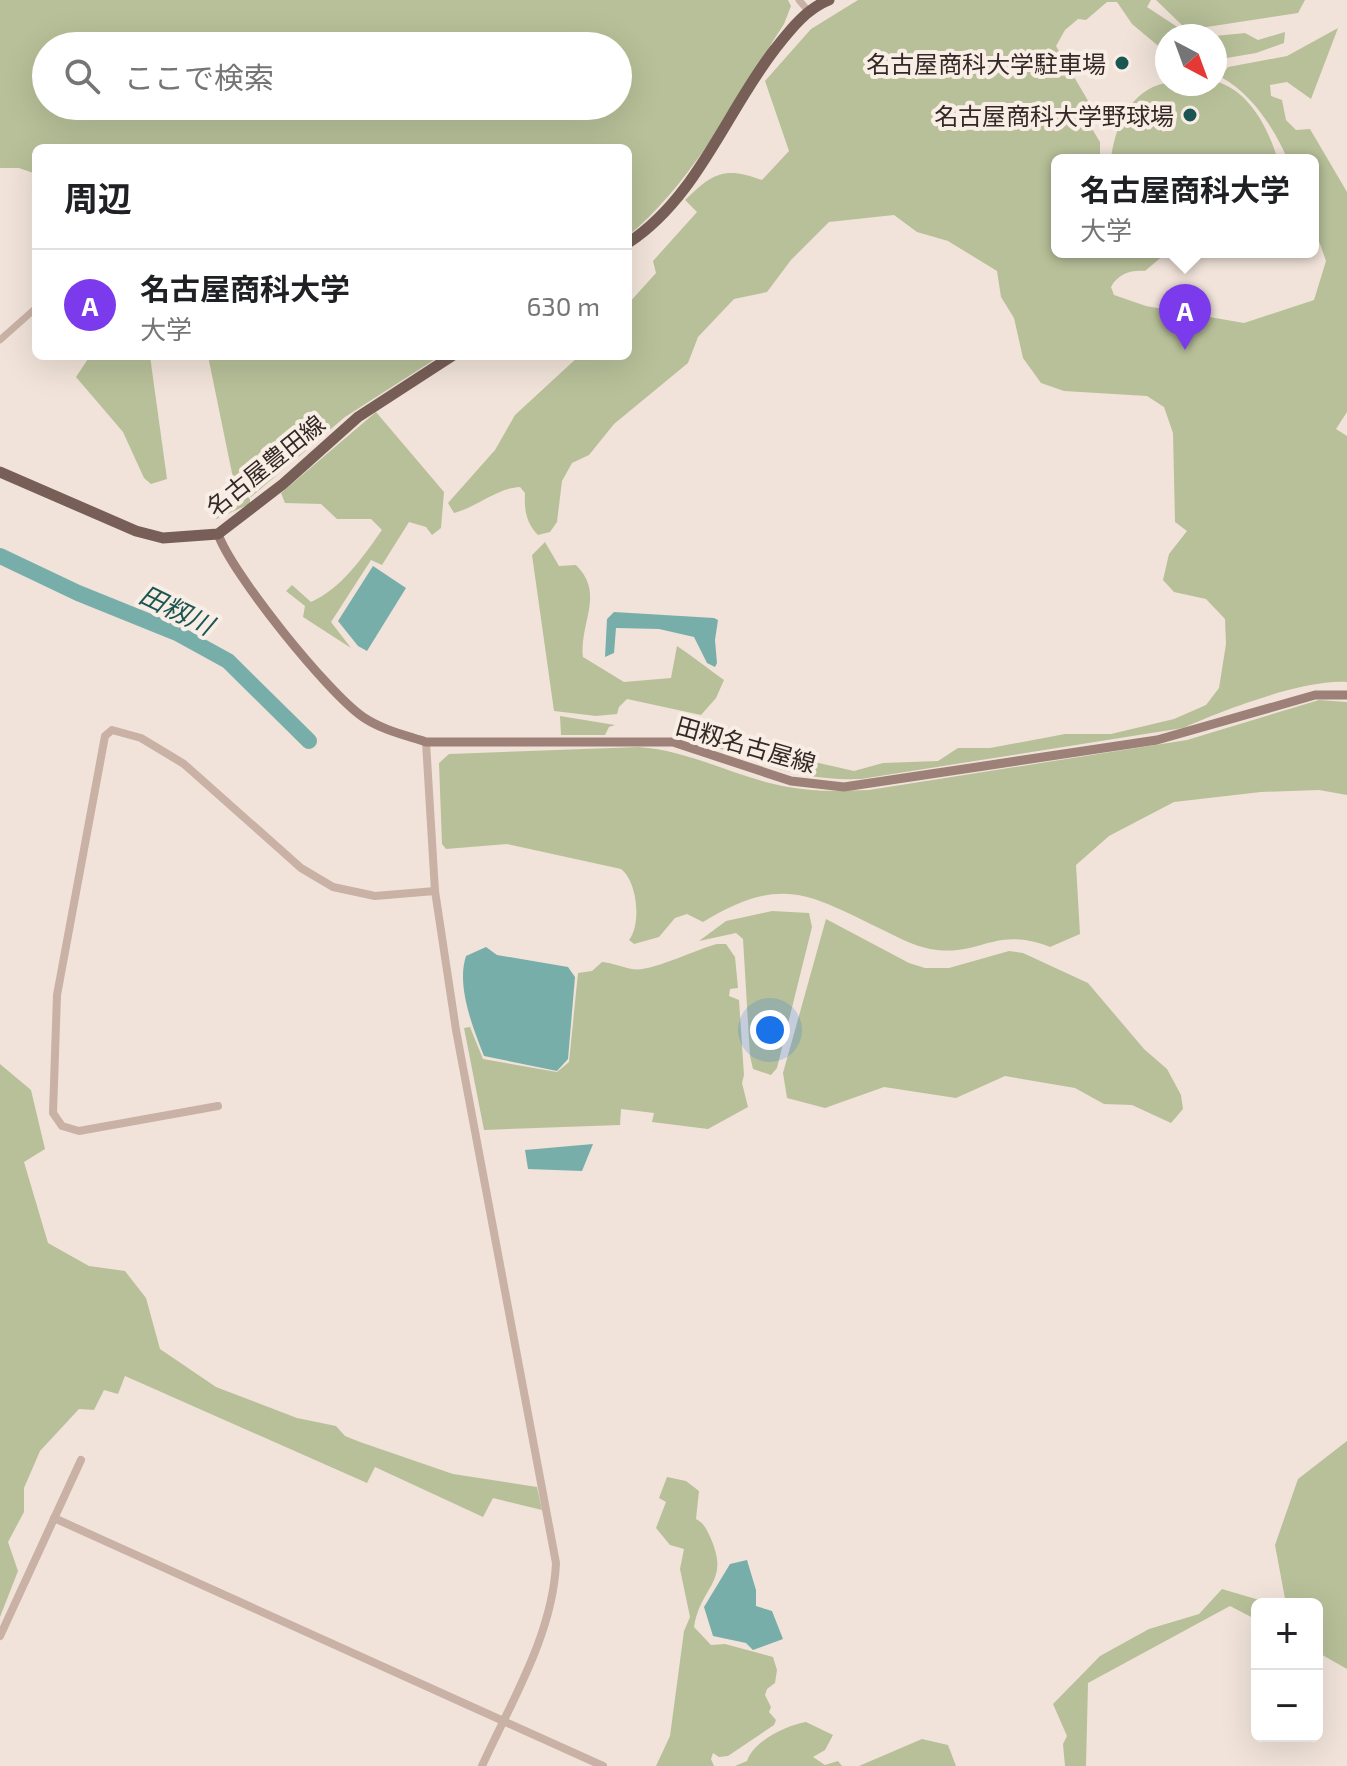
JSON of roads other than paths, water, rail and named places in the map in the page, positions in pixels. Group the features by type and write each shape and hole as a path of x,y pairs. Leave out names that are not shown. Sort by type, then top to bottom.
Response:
{"main road":[{"path":"632,240 661,218 677,199 757,73 809,12 829,0"},
{"name":"名古屋豊田線","path":"0,472 136,531 163,538 218,534 283,484 358,417 446,360"},
{"name":"田籾名古屋線","path":"218,534 236,571 332,688 362,716 388,730 426,742 673,742 791,781 844,787 1157,740 1315,695 1347,695"}],"street":[{"path":"799,0 809,12"},
{"path":"0,340 32,312"},
{"path":"218,1106 79,1131 62,1126 53,1113 57,995 105,736 112,730 127,731 184,764 301,868 333,887 375,896 435,891"},
{"path":"426,742 435,891 456,1030 556,1563 555,1586 545,1624 482,1766"},
{"path":"0,1636 81,1460"},
{"path":"54,1518 603,1766"}],"water":[{"path":"373,566 406,588 367,651 358,646 338,621"},
{"path":"614,612 718,620 715,667 707,663 694,637 659,629 616,628 614,653 605,657 607,619"},
{"path":"486,947 497,955 568,967 575,977 568,1059 557,1071 484,1056 467,1007 463,968 466,956"},
{"path":"593,1144 582,1171 528,1169 525,1150"},
{"path":"747,1560 756,1590 756,1606 772,1611 783,1639 753,1650 746,1643 713,1636 704,1607 730,1564"}],"waterway":[{"name":"田籾川","path":"0,556 78,593 177,633 228,661 309,741"}],"place":[{"name":"名古屋商科大学駐車場","path":"1122,63"},
{"name":"名古屋商科大学野球場","path":"1190,115"},
{"name":"名古屋商科大学","path":"1185,350"}]}
